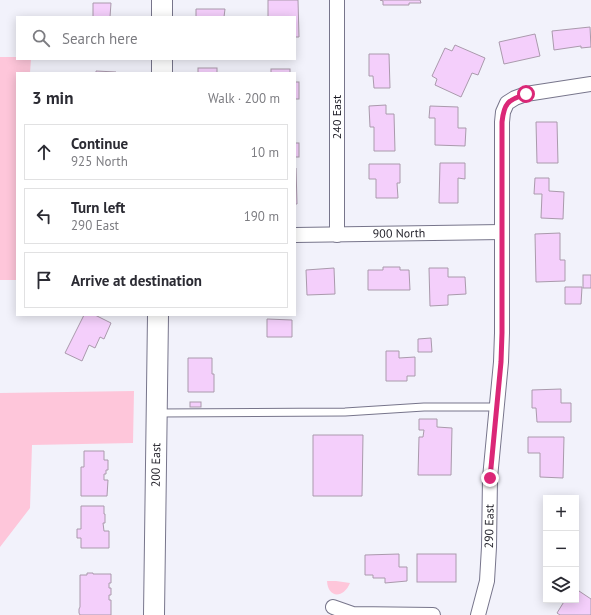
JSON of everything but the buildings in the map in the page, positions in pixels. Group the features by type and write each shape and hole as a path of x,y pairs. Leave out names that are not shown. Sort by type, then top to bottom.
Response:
{"street":[{"path":"162,0 162,16"},
{"name":"240 East","path":"336,0 336,235"},
{"path":"162,60 162,72"},
{"name":"290 East","path":"478,615 486,581 489,547 490,478 501,362 503,112 507,103 526,94 591,84"},
{"name":"900 North","path":"296,235 502,232"},
{"name":"200 East","path":"154,615 158,316"},
{"path":"333,607 352,614 433,615"}],"lane":[{"path":"156,413 344,412 424,407 497,407"}],"shaded area":[{"path":"0,57 16,57 16,60 31,60 30,72 16,72 16,280 0,280"},
{"path":"134,391 133,443 32,445 30,508 0,547 0,393"},
{"path":"327,581 350,583 344,592 337,594 330,591"}],"route":[{"path":"490,478 501,362 502,333 502,122 503,112 507,103 526,94"}]}
